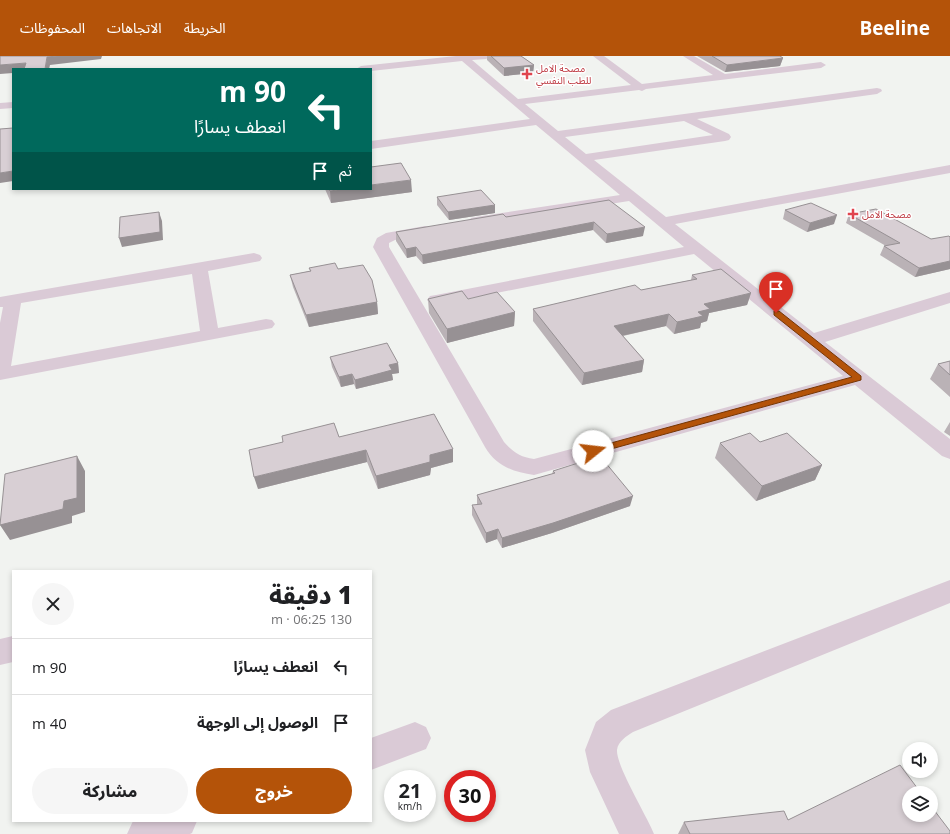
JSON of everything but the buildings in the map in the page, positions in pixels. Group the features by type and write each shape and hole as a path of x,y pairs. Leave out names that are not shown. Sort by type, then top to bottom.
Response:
{"street":[{"path":"370,68 463,57 486,56"},
{"path":"598,56 642,88"},
{"path":"688,56 723,78"},
{"path":"463,57 631,197 950,451"},
{"path":"516,102 642,88 821,65"},
{"path":"555,135 877,92"},
{"path":"0,106 12,105"},
{"path":"583,158 725,137 685,118"},
{"path":"372,145 539,121"},
{"path":"662,222 950,169"},
{"path":"462,224 631,197"},
{"path":"439,227 391,236 382,241 381,247 496,447 505,458 518,465 534,467 858,378"},
{"path":"415,304 696,249"},
{"path":"254,258 7,301 0,374 266,324"},
{"path":"199,267 210,335"},
{"path":"811,340 950,297"},
{"path":"637,834 606,772 601,750 607,734 622,721 950,591"},
{"path":"0,652 12,649"},
{"path":"372,754 415,738"},
{"path":"144,834 177,822"}],"place":[{"name":"مصحة الامل للطب النفسي","path":"527,74"},
{"name":"مصحة الامل","path":"853,214"}],"route":[{"path":"593,451 858,378 776,313"}]}
